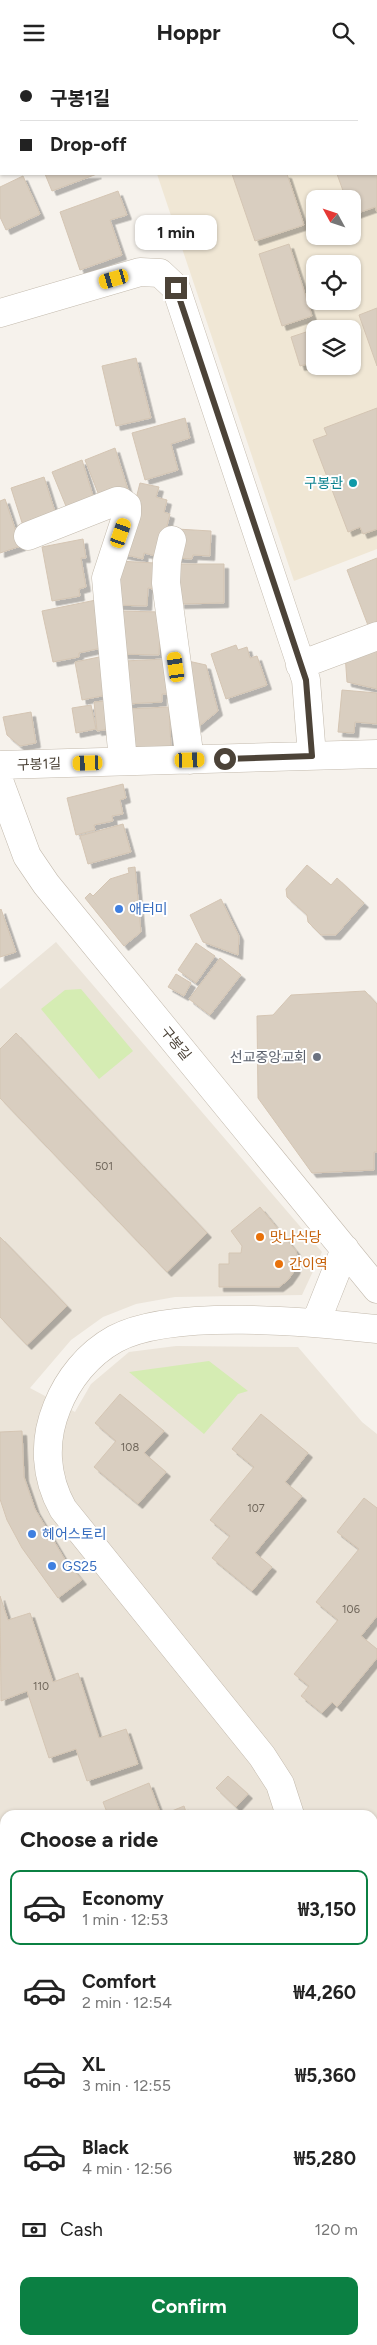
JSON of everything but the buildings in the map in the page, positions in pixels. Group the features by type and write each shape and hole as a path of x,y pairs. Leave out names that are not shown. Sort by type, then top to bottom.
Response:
{"street":[{"path":"0,313 140,272 160,273 172,283 182,304 306,680 312,756"},
{"path":"28,536 117,501 127,506 127,514 106,579 123,761"},
{"path":"172,540 167,561 166,583 190,760"},
{"path":"300,665 377,636"},
{"name":"구봉1길","path":"0,765 377,754"},
{"name":"구봉길","path":"0,783 27,856 46,884 377,1289"},
{"path":"316,1322 344,1249"},
{"path":"288,1810 280,1784 262,1756 62,1509 49,1477 48,1454 51,1424 61,1398 75,1374 92,1355 115,1339 138,1329 168,1324 213,1321 316,1322 377,1329"}],"shaded area":[{"path":"157,175 377,175 377,549 294,581"},
{"path":"56,942 322,1252 302,1295 175,1297 136,1304 103,1317 71,1340 30,1388 75,1412 91,1384 129,1352 176,1346 298,1347 362,1422 377,1434 377,1810 0,1810 0,989"}],"green space":[{"path":"81,989 133,1051 99,1079 41,1009 65,990"},
{"path":"209,1361 248,1391 238,1394 204,1434 129,1372"}],"place":[{"name":"구봉관","path":"353,483"},
{"name":"애터미","path":"119,909"},
{"name":"선교중앙교회","path":"317,1057"},
{"name":"맛나식당","path":"260,1237"},
{"name":"간이역","path":"279,1264"},
{"name":"헤어스토리","path":"32,1534"},
{"name":"GS25","path":"52,1566"}],"route":[{"path":"176,288 306,680 312,756 225,759"}]}
